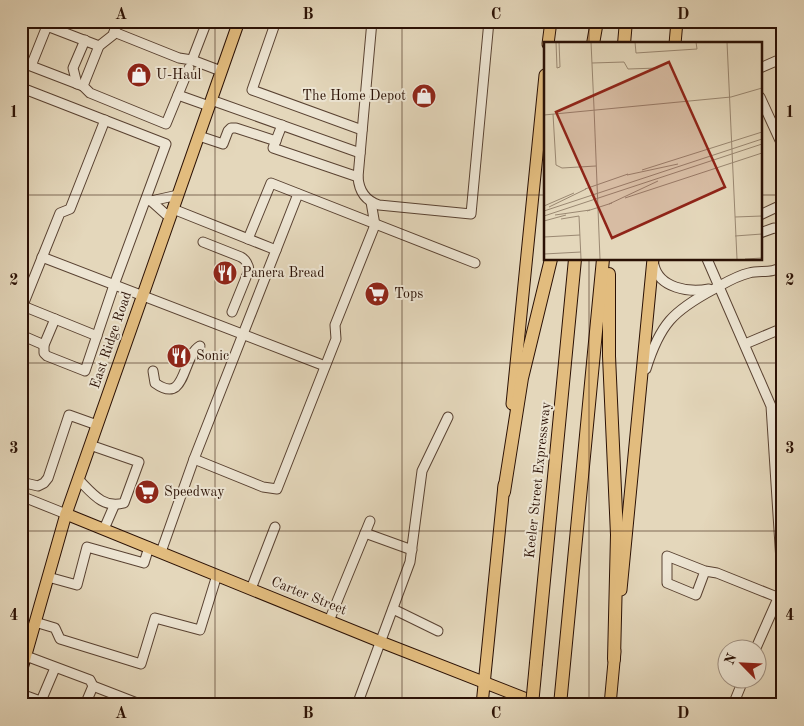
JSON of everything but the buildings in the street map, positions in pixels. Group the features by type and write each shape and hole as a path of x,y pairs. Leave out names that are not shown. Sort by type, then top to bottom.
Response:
{"highway":[{"path":"595,42 598,21"},
{"path":"624,42 626,21"},
{"path":"504,492 522,378 551,260"},
{"name":"Keeler Street Expressway","path":"532,705 575,260"},
{"path":"560,705 603,260"},
{"path":"609,260 609,356 617,535 614,659"}],"main road":[{"name":"East Ridge Road","path":"21,672 25,652 66,514 238,21"},
{"path":"548,42 550,21"},
{"path":"675,42 677,21"},
{"path":"482,705 544,85"},
{"path":"610,705 654,260"},
{"name":"Carter Street","path":"66,514 542,705"}],"street":[{"path":"80,85 99,46 114,32 118,21"},
{"path":"99,46 47,26 31,66 80,85 90,93 166,124 207,21"},
{"path":"276,21 252,90 362,130"},
{"path":"372,21 358,177 363,195 371,202 385,206 471,214 489,21"},
{"path":"114,32 190,64 221,71"},
{"path":"80,85 73,68 85,40"},
{"path":"762,67 783,58"},
{"path":"21,90 22,88 166,144 148,200 114,285 85,368"},
{"path":"178,95 282,125 360,153"},
{"path":"762,101 783,147"},
{"path":"97,336 22,308 60,213 70,209 105,120"},
{"path":"282,125 273,148 358,177"},
{"path":"198,136 223,144 228,131 231,128 236,128 276,141"},
{"path":"248,239 270,183 475,263"},
{"path":"161,552 194,458 298,194"},
{"path":"148,200 178,195"},
{"path":"148,200 171,213 276,250"},
{"path":"194,458 266,487 277,489 336,339 334,325 375,225 371,202"},
{"path":"762,214 783,206"},
{"path":"762,232 774,228 783,230"},
{"path":"203,242 246,260 249,270 232,312"},
{"path":"42,257 325,366"},
{"path":"654,260 657,274 671,286 699,290 719,286"},
{"path":"707,260 744,344 776,409 779,453 781,560 783,568"},
{"path":"640,388 653,347 669,320 689,303 719,286 748,273 772,271 783,266"},
{"path":"57,320 44,345 43,349 47,356 85,368"},
{"path":"57,320 49,349 51,352 85,368"},
{"path":"744,344 783,328"},
{"path":"21,336 44,345"},
{"path":"153,371 155,383 168,390 174,388 179,385 192,352 200,346"},
{"path":"21,482 38,486 44,484 48,478 69,415 97,425"},
{"path":"357,705 410,562 422,471 448,417"},
{"path":"78,480 98,500 114,506 124,503 139,462 90,445"},
{"path":"73,494 93,494"},
{"path":"21,496 66,514"},
{"path":"104,529 114,506"},
{"path":"329,620 370,521"},
{"path":"251,588 275,527"},
{"path":"365,533 412,550"},
{"path":"48,577 76,584 87,546 144,563 149,547"},
{"path":"705,571 696,595 667,583 667,556 705,571 717,573 777,597"},
{"path":"35,622 55,628 60,639 141,664 155,618 200,630 217,575"},
{"path":"760,638 783,587"},
{"path":"773,607 783,610"},
{"path":"393,609 438,631"},
{"path":"25,652 54,668 90,680 93,686 142,705"},
{"path":"41,701 54,668"},
{"path":"85,705 93,686"},
{"path":"716,705 732,705 740,688"},
{"path":"21,694 50,705"}],"place":[{"name":"U-Haul","path":"139,75"},
{"name":"The Home Depot","path":"424,96"},
{"name":"Panera Bread","path":"225,273"},
{"name":"Tops","path":"377,294"},
{"name":"Sonic","path":"179,356"},
{"name":"Speedway","path":"147,492"}]}
